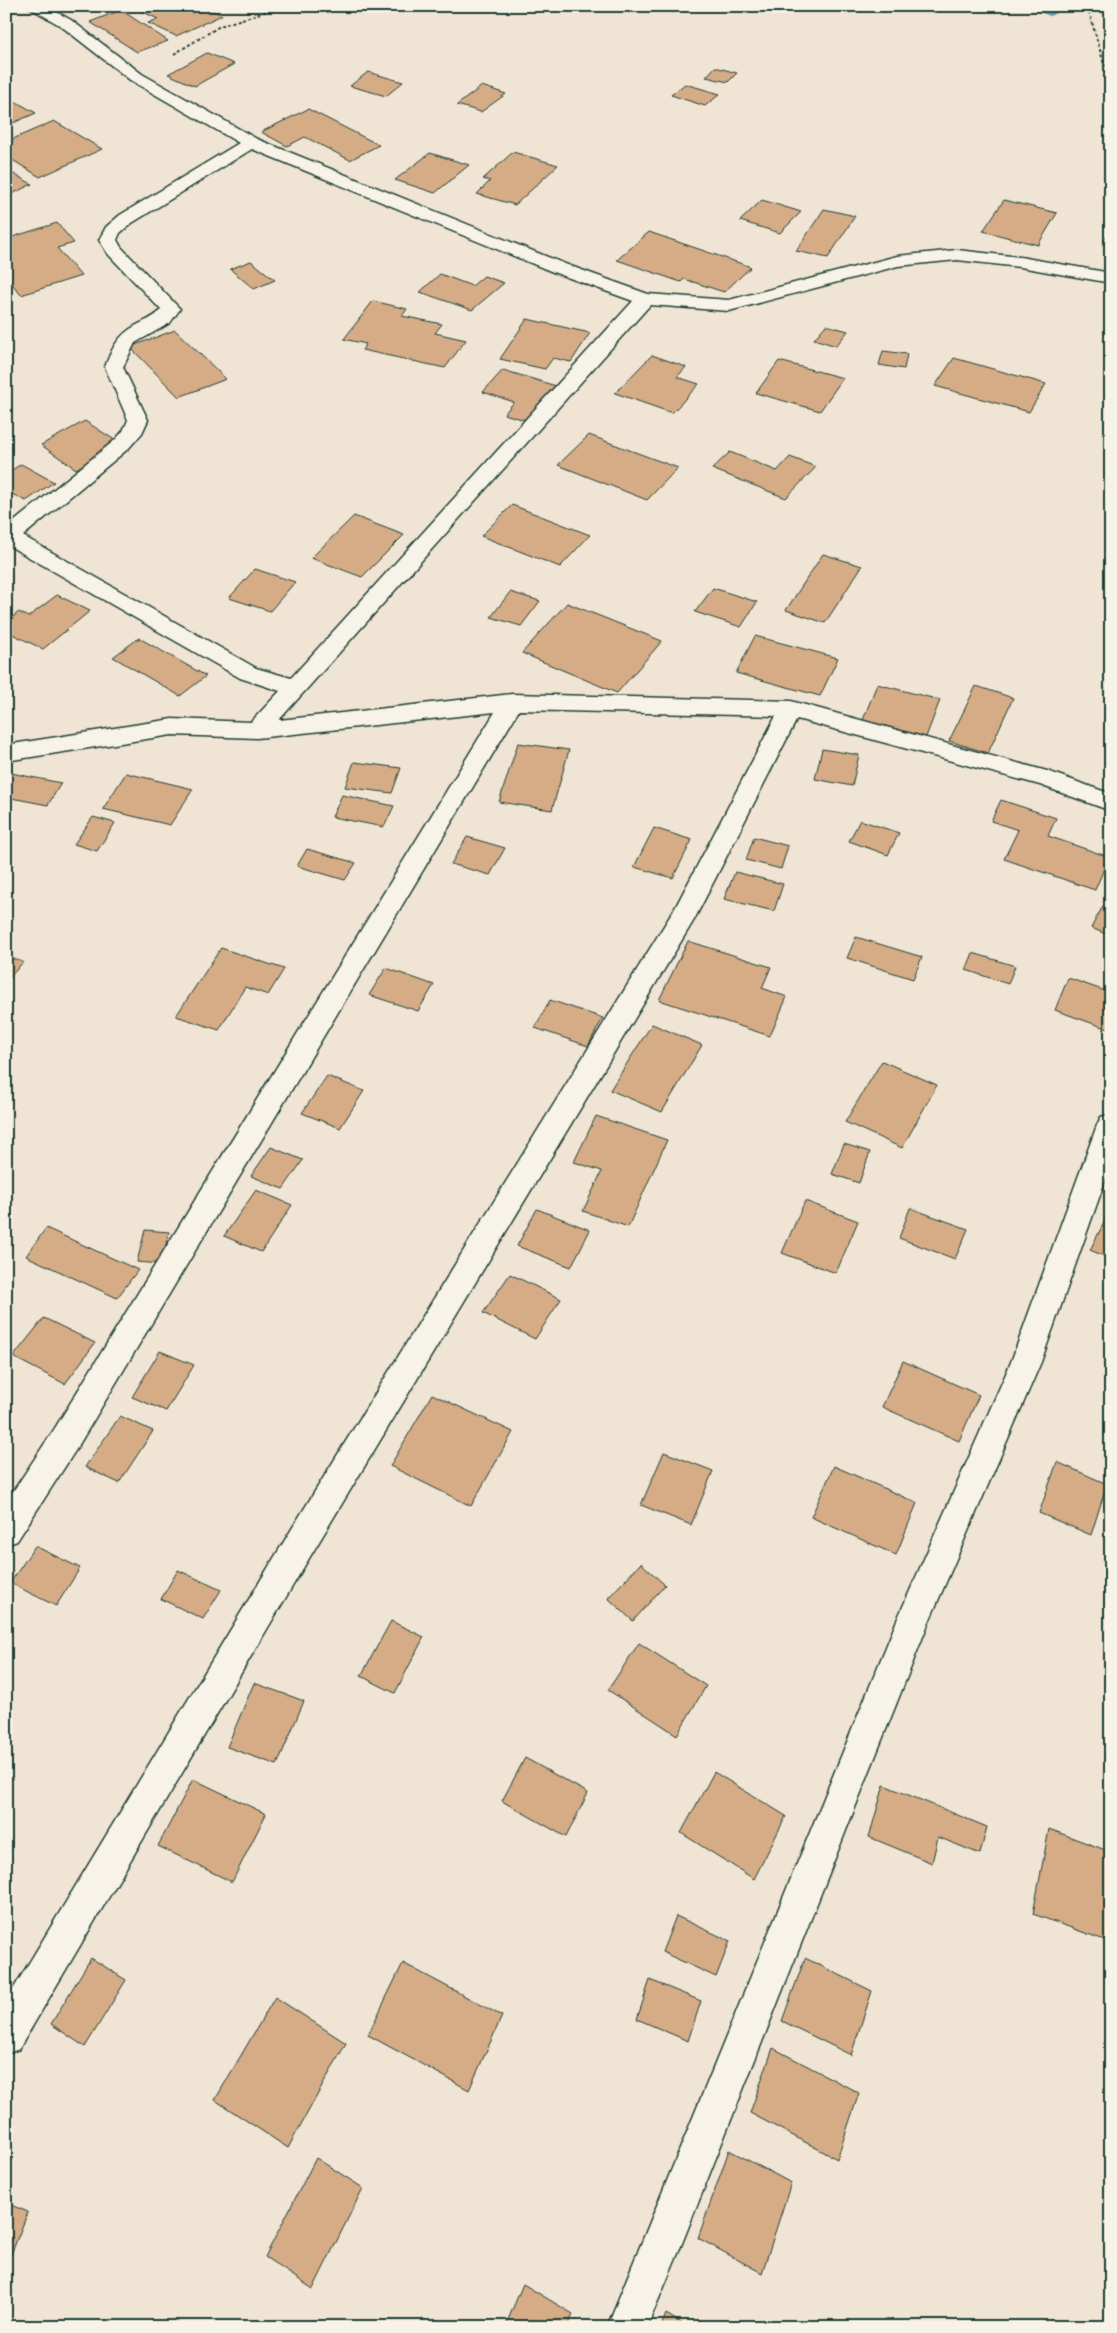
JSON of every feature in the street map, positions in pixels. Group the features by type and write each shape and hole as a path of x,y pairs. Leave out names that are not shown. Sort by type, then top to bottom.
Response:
{"street":[{"path":"34,6 66,23 136,77 251,143 559,268 645,299 729,306 897,261 957,255 1020,262 1111,278"},
{"path":"251,143 126,220 112,231 108,240 114,250 171,309 167,318 132,336 126,343 114,367 138,420 132,433 122,444 7,535 248,673 297,688"},
{"path":"257,730 297,688 645,299"},
{"path":"6,1530 66,1438 512,702"},
{"path":"6,753 172,728 257,730 512,702 791,708 1047,779 1111,803"},
{"path":"6,2036 291,1559 684,912 791,708"},
{"path":"627,2327 664,2242 913,1620 1026,1362 1111,1125"}],"path":[{"path":"136,77 220,26 283,6"},
{"path":"1080,6 1089,12 1104,64 1111,70"}],"building":[{"path":"152,6 202,6 222,15 176,36 148,23 158,19 141,11"},
{"path":"121,10 168,41 137,52 90,22"},
{"path":"207,53 234,64 195,86 168,74"},
{"path":"715,67 737,73 728,82 706,77"},
{"path":"368,72 403,82 386,96 350,86"},
{"path":"685,84 720,94 705,106 671,95"},
{"path":"482,86 506,94 481,112 457,105"},
{"path":"6,96 36,113 6,126"},
{"path":"308,109 379,145 350,160 305,137 287,146 261,132"},
{"path":"54,121 102,149 40,177 6,156 6,142"},
{"path":"513,152 558,165 515,205 477,194 490,181 483,179"},
{"path":"430,153 469,165 435,193 395,180"},
{"path":"6,170 32,184 6,197"},
{"path":"762,200 801,212 780,233 740,221"},
{"path":"1004,200 1057,213 1038,245 983,231"},
{"path":"824,209 855,216 828,258 796,251"},
{"path":"57,223 74,243 57,248 81,276 21,295 6,276 6,239"},
{"path":"1111,229 1111,246 1102,244"},
{"path":"649,232 751,267 724,292 684,279 681,282 617,260"},
{"path":"251,261 275,280 254,289 230,269"},
{"path":"440,274 472,286 484,276 504,283 472,310 420,292"},
{"path":"373,301 407,309 402,316 442,324 435,333 466,340 445,368 362,350 366,344 344,339"},
{"path":"527,319 590,333 571,362 553,358 545,369 500,359"},
{"path":"826,325 848,331 836,346 814,339"},
{"path":"175,330 226,379 179,397 130,347"},
{"path":"883,351 907,354 904,369 879,365"},
{"path":"652,355 686,367 677,377 699,384 672,413 615,393"},
{"path":"954,358 1046,384 1029,412 935,386"},
{"path":"779,361 843,378 820,411 756,393"},
{"path":"503,370 556,386 525,420 504,414 514,402 483,392"},
{"path":"85,421 121,444 76,469 41,445"},
{"path":"589,435 678,468 647,500 558,465"},
{"path":"730,452 777,471 790,457 816,467 786,498 712,469"},
{"path":"21,464 54,482 26,501 6,491 6,474"},
{"path":"512,505 590,535 560,567 481,536"},
{"path":"354,516 404,535 362,577 311,558"},
{"path":"823,554 862,566 825,623 786,610"},
{"path":"255,569 295,582 270,611 229,598"},
{"path":"713,588 757,602 741,627 695,612"},
{"path":"510,592 540,601 521,626 491,617"},
{"path":"57,595 90,611 43,649 6,631 6,622 19,612 28,617"},
{"path":"567,603 662,641 617,693 522,653"},
{"path":"755,636 838,658 820,696 736,673"},
{"path":"139,638 206,676 180,696 113,657"},
{"path":"877,684 940,700 926,737 863,720"},
{"path":"976,686 1013,698 988,753 949,741"},
{"path":"518,743 569,750 552,810 499,802"},
{"path":"822,749 859,755 852,786 815,779"},
{"path":"354,762 401,768 392,793 345,787"},
{"path":"11,773 61,783 48,805 6,797 6,781"},
{"path":"126,773 193,789 170,825 103,809"},
{"path":"342,795 394,806 384,827 332,817"},
{"path":"1001,800 1056,818 1048,836 1109,857 1095,890 1004,859 1018,830 991,821"},
{"path":"93,817 115,823 97,851 74,844"},
{"path":"860,820 899,833 888,855 849,841"},
{"path":"654,828 692,840 673,878 634,867"},
{"path":"467,837 505,848 490,875 451,864"},
{"path":"754,837 788,846 781,869 746,860"},
{"path":"307,849 356,863 345,880 297,866"},
{"path":"735,872 783,884 774,911 724,899"},
{"path":"1103,906 1111,909 1111,936 1091,928"},
{"path":"856,937 922,957 913,979 847,958"},
{"path":"688,941 771,967 762,988 787,997 770,1036 659,1000"},
{"path":"221,948 284,969 268,995 245,987 219,1030 176,1016"},
{"path":"973,953 1015,966 1008,984 966,970"},
{"path":"6,956 23,962 6,982"},
{"path":"386,968 434,985 418,1011 369,995"},
{"path":"1068,978 1111,993 1111,1030 1055,1010"},
{"path":"550,1000 603,1018 588,1046 535,1028"},
{"path":"652,1024 702,1045 662,1112 610,1090"},
{"path":"882,1061 937,1085 902,1148 845,1122"},
{"path":"327,1076 364,1091 340,1128 302,1113"},
{"path":"596,1116 667,1140 628,1227 583,1211 602,1171 574,1162"},
{"path":"844,1144 870,1152 859,1183 832,1174"},
{"path":"271,1147 303,1160 283,1189 251,1176"},
{"path":"256,1190 292,1205 261,1252 224,1236"},
{"path":"805,1201 858,1221 836,1273 782,1253"},
{"path":"910,1208 968,1229 955,1259 899,1238"},
{"path":"537,1209 590,1230 571,1267 517,1246"},
{"path":"1111,1209 1111,1259 1090,1250"},
{"path":"46,1228 138,1270 117,1298 26,1256"},
{"path":"145,1230 169,1232 161,1264 137,1262"},
{"path":"510,1274 561,1299 535,1339 483,1313"},
{"path":"44,1318 95,1343 65,1384 13,1357"},
{"path":"160,1351 194,1365 166,1411 132,1397"},
{"path":"903,1361 979,1395 959,1441 882,1407"},
{"path":"432,1394 513,1432 471,1506 390,1466"},
{"path":"120,1416 153,1431 119,1483 85,1467"},
{"path":"664,1452 713,1471 691,1525 641,1505"},
{"path":"1057,1462 1107,1484 1091,1535 1039,1513"},
{"path":"834,1466 917,1503 896,1555 811,1517"},
{"path":"35,1546 80,1568 56,1606 10,1583"},
{"path":"641,1563 665,1585 633,1621 608,1598"},
{"path":"178,1570 221,1590 203,1619 161,1599"},
{"path":"391,1621 424,1637 395,1693 361,1676"},
{"path":"639,1643 706,1686 677,1735 608,1690"},
{"path":"254,1683 304,1701 277,1765 227,1747"},
{"path":"525,1758 588,1793 566,1837 502,1801"},
{"path":"714,1772 786,1816 754,1879 681,1833"},
{"path":"193,1779 266,1814 232,1882 158,1846"},
{"path":"884,1785 987,1827 980,1854 938,1837 932,1863 869,1837"},
{"path":"1049,1829 1111,1852 1111,1919 1107,1941 1033,1914"},
{"path":"676,1916 730,1941 716,1977 662,1952"},
{"path":"91,1958 126,1980 85,2047 51,2024"},
{"path":"805,1958 872,1991 851,2055 782,2021"},
{"path":"403,1963 502,2016 469,2090 368,2035"},
{"path":"650,1980 701,2001 688,2041 637,2019"},
{"path":"275,1997 346,2043 288,2148 215,2100"},
{"path":"773,2048 859,2093 837,2159 750,2113"},
{"path":"729,2150 791,2183 762,2273 698,2238"},
{"path":"316,2158 363,2188 313,2289 265,2257"},
{"path":"6,2203 28,2212 6,2267"},
{"path":"523,2284 573,2314 568,2327 505,2327"},
{"path":"666,2314 688,2327 661,2327"}],"waterway":[{"path":"1029,6 1050,13 1065,6"}]}
